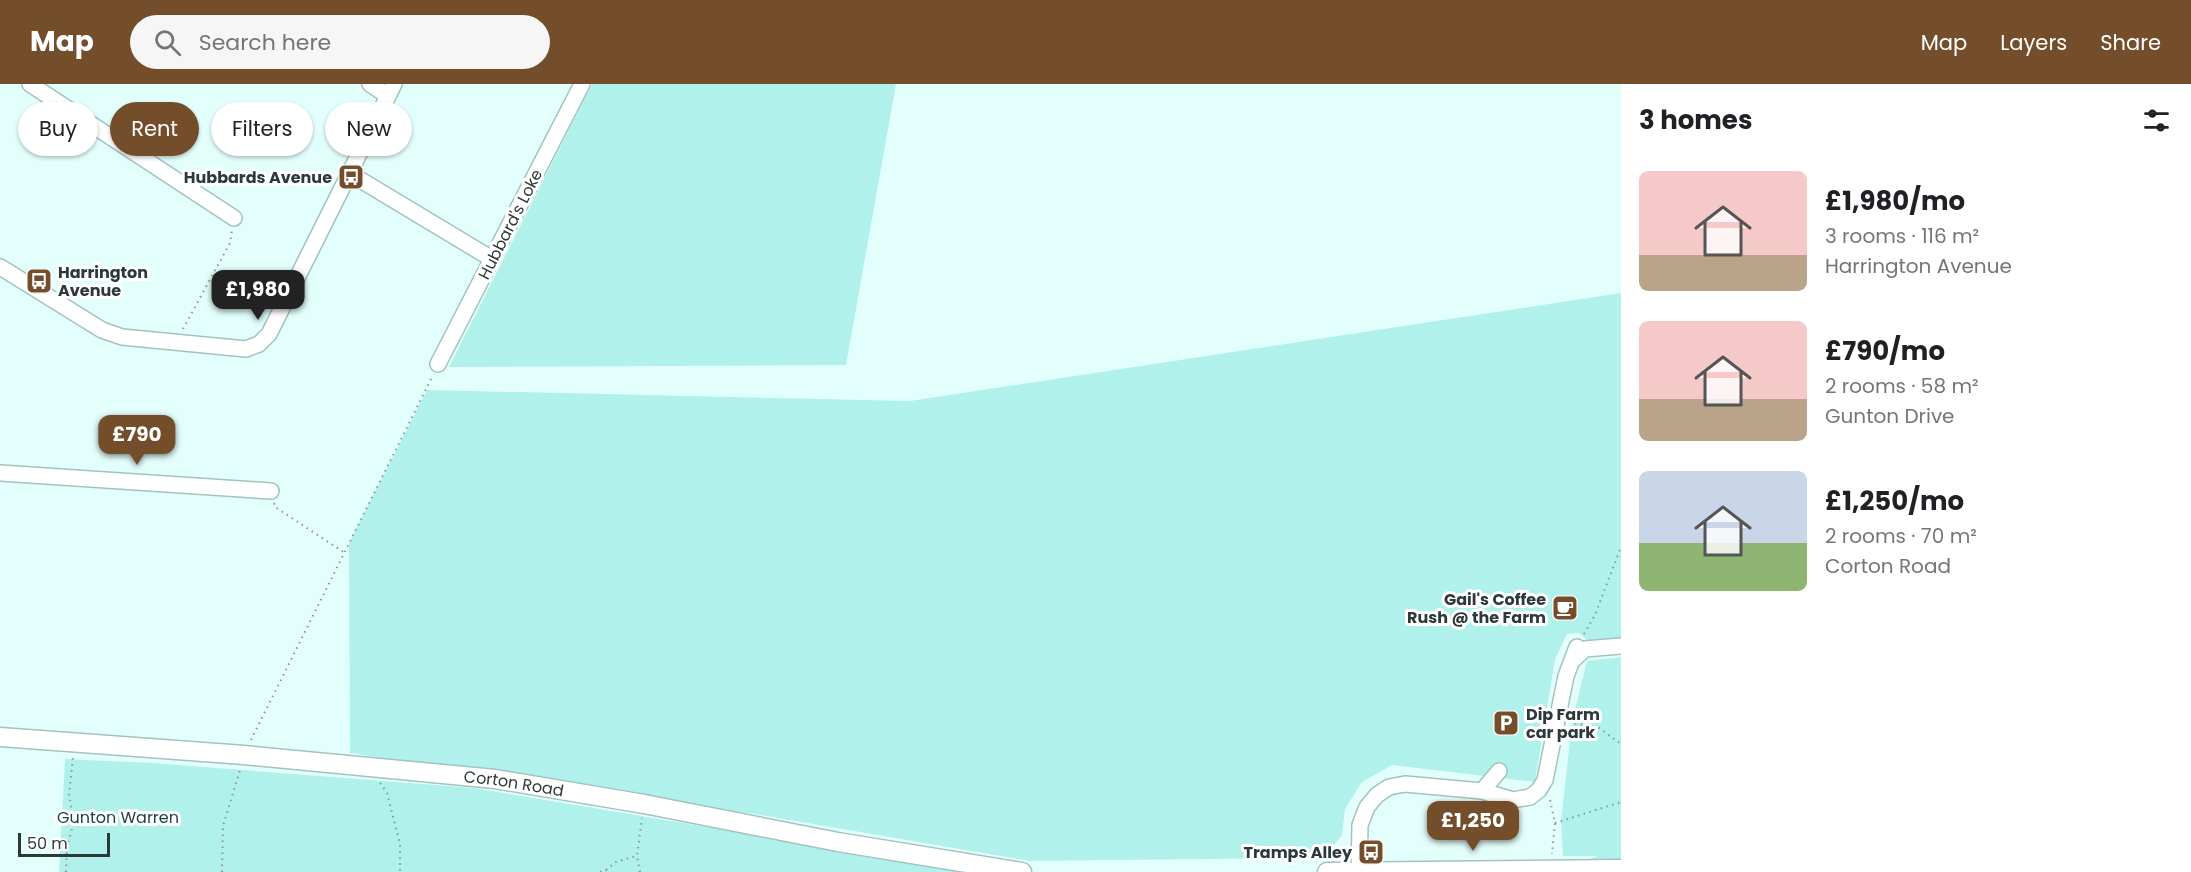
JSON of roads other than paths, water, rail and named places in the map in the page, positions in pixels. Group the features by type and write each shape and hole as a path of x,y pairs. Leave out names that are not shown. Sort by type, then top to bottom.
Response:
{"main road":[{"name":"Corton Road","path":"0,736 380,766 495,779 644,804 838,842 1022,872"},
{"path":"1327,872 1621,869"}],"street":[{"path":"30,84 234,218"},
{"path":"0,267 102,330 122,337 246,349 259,344 269,334 391,90 370,84"},
{"name":"Hubbard's Loke","path":"438,364 582,84"},
{"path":"349,173 492,259"},
{"path":"0,473 271,491"},
{"path":"1359,871 1360,825 1367,807 1377,795 1389,787 1405,784 1482,792 1513,800 1530,797 1539,790 1545,780 1566,676 1574,654 1585,649 1621,646"},
{"path":"1482,792 1498,771"}],"place":[{"name":"Hubbards Avenue","path":"351,177"},
{"name":"Harrington Avenue","path":"39,281"},
{"name":"Gail's Coffee Rush @ the Farm","path":"1565,608"},
{"name":"Dip Farm car park","path":"1506,723"},
{"name":"Tramps Alley","path":"1371,852"}],"park label":[{"name":"Gunton Warren","path":"118,817"}]}
